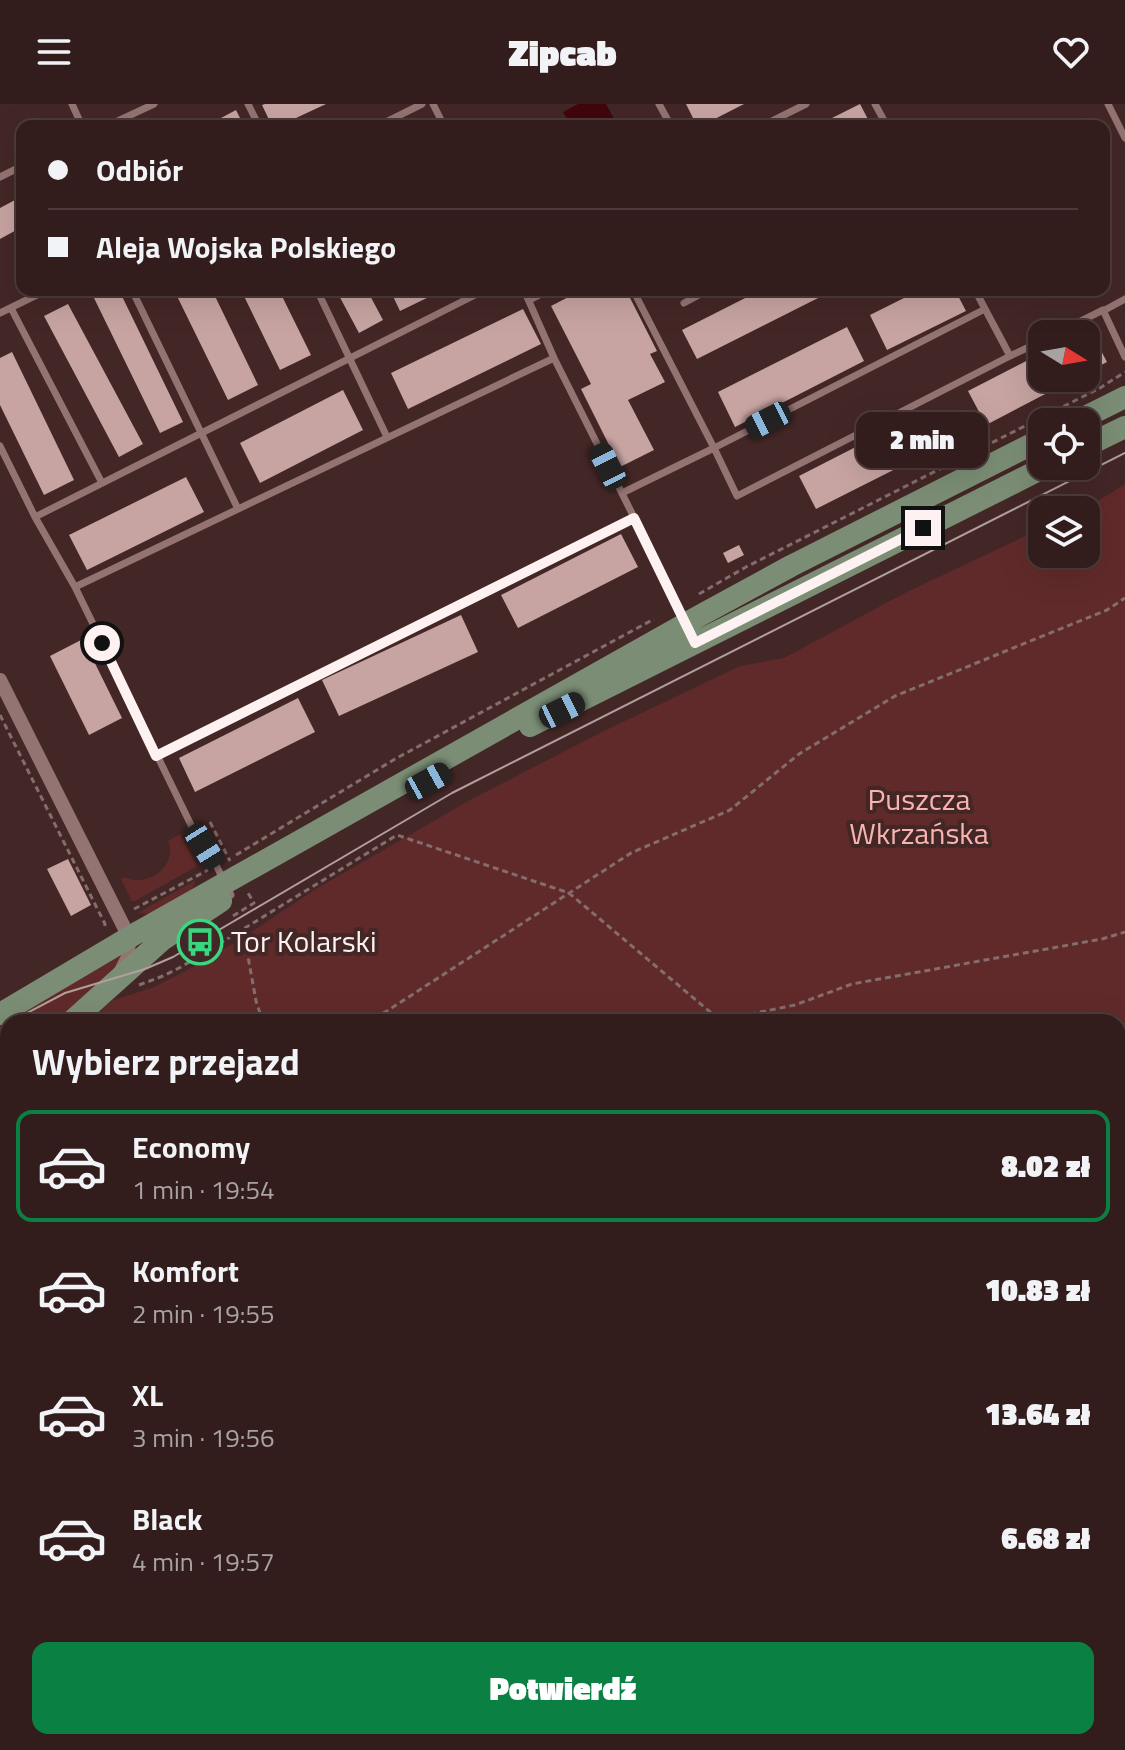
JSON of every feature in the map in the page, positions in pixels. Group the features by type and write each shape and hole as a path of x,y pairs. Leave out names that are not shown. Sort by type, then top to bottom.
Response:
{"main road":[{"path":"1100,410 1125,397"},
{"path":"1100,439 1125,427"},
{"path":"0,1014 129,937 377,809 690,634 775,575 1028,446"},
{"path":"690,634 787,597 1028,476"},
{"path":"82,1014 177,939 233,885"}],"street":[{"path":"775,575 787,597"},
{"path":"0,680 129,937 122,985"},
{"path":"129,937 177,939"}],"lane":[{"path":"120,120 154,104"},
{"path":"390,120 422,104"},
{"path":"774,120 806,104"},
{"path":"1108,104 1125,138"},
{"path":"0,313 35,296"},
{"path":"135,296 238,509"},
{"path":"320,296 387,437"},
{"path":"35,517 473,296"},
{"path":"527,296 554,358 690,634"},
{"path":"529,300 537,296"},
{"path":"636,296 737,496 1028,348"},
{"path":"684,303 697,296"},
{"path":"978,296 1010,356"},
{"path":"1084,320 1125,299"},
{"path":"11,308 102,483"},
{"path":"622,493 985,309"},
{"path":"1103,311 1125,357"},
{"path":"75,587 554,358"},
{"path":"0,446 35,517 75,587 192,827 233,885"},
{"path":"156,756 634,518"}],"path":[{"path":"381,1014 631,853 730,810 799,754 895,696 1107,610 1125,598"},
{"path":"0,715 105,924 103,934"},
{"path":"134,909 233,885 210,822"},
{"path":"122,985 163,976 397,835 569,893 713,1014"},
{"path":"243,929 260,1014"},
{"path":"753,1014 795,1005 852,984 1102,939 1125,932"},
{"path":"177,939 191,960"}],"green space":[{"name":"Puszcza Wkrzańska","path":"1125,484 1125,1014 96,1014 113,1000 152,988 193,967 316,889 470,800 740,666 784,658 903,594 1028,535 1028,568 1100,568 1100,500"},
{"path":"180,834 197,866 132,901 121,879 143,880 159,872 169,858 168,841"},
{"path":"196,880 192,890 153,912 138,913"},
{"path":"120,951 124,961 68,1014 16,1014"}],"shaded area":[{"path":"578,104 606,104 615,120 568,120 563,112"}],"building":[{"path":"326,104 292,120 269,120 262,105"},
{"path":"686,104 744,104 713,120 694,120"},
{"path":"860,104 868,120 828,120"},
{"path":"236,110 241,120 217,120"},
{"path":"16,202 16,230 0,239 0,208"},
{"path":"122,296 183,422 160,433 94,298"},
{"path":"177,296 215,296 258,385 228,400"},
{"path":"244,296 282,296 311,355 280,370"},
{"path":"339,296 370,296 383,320 359,333"},
{"path":"393,296 431,296 400,311"},
{"path":"570,296 629,296 657,351 650,354 665,382 628,400 654,450 620,467 581,389 591,384 551,306"},
{"path":"749,296 822,296 697,359 682,330"},
{"path":"908,296 958,296 966,311 887,350 870,315"},
{"path":"68,304 143,444 119,457 44,316"},
{"path":"523,309 541,344 408,409 391,373"},
{"path":"847,327 864,361 735,427 718,392"},
{"path":"1100,349 1107,362 1100,366"},
{"path":"12,352 74,480 44,495 0,405 0,358"},
{"path":"1028,360 1028,392 1049,392 986,425 968,391"},
{"path":"343,390 363,430 260,483 240,443"},
{"path":"928,410 945,444 816,509 799,476"},
{"path":"186,477 204,512 87,570 69,535"},
{"path":"621,534 638,567 518,628 501,595"},
{"path":"739,545 744,555 728,563 723,553"},
{"path":"461,615 478,652 339,716 322,680"},
{"path":"83,639 122,718 89,735 50,656"},
{"path":"298,698 315,732 195,792 179,758"},
{"path":"68,859 91,905 71,916 47,869"}],"tram line":[{"path":"25,1014 65,993 145,969 173,957 452,793 1125,453"}],"place":[{"name":"Tor Kolarski","path":"200,942"}],"route":[{"path":"102,643 156,756 634,518 695,643 923,528"}]}
